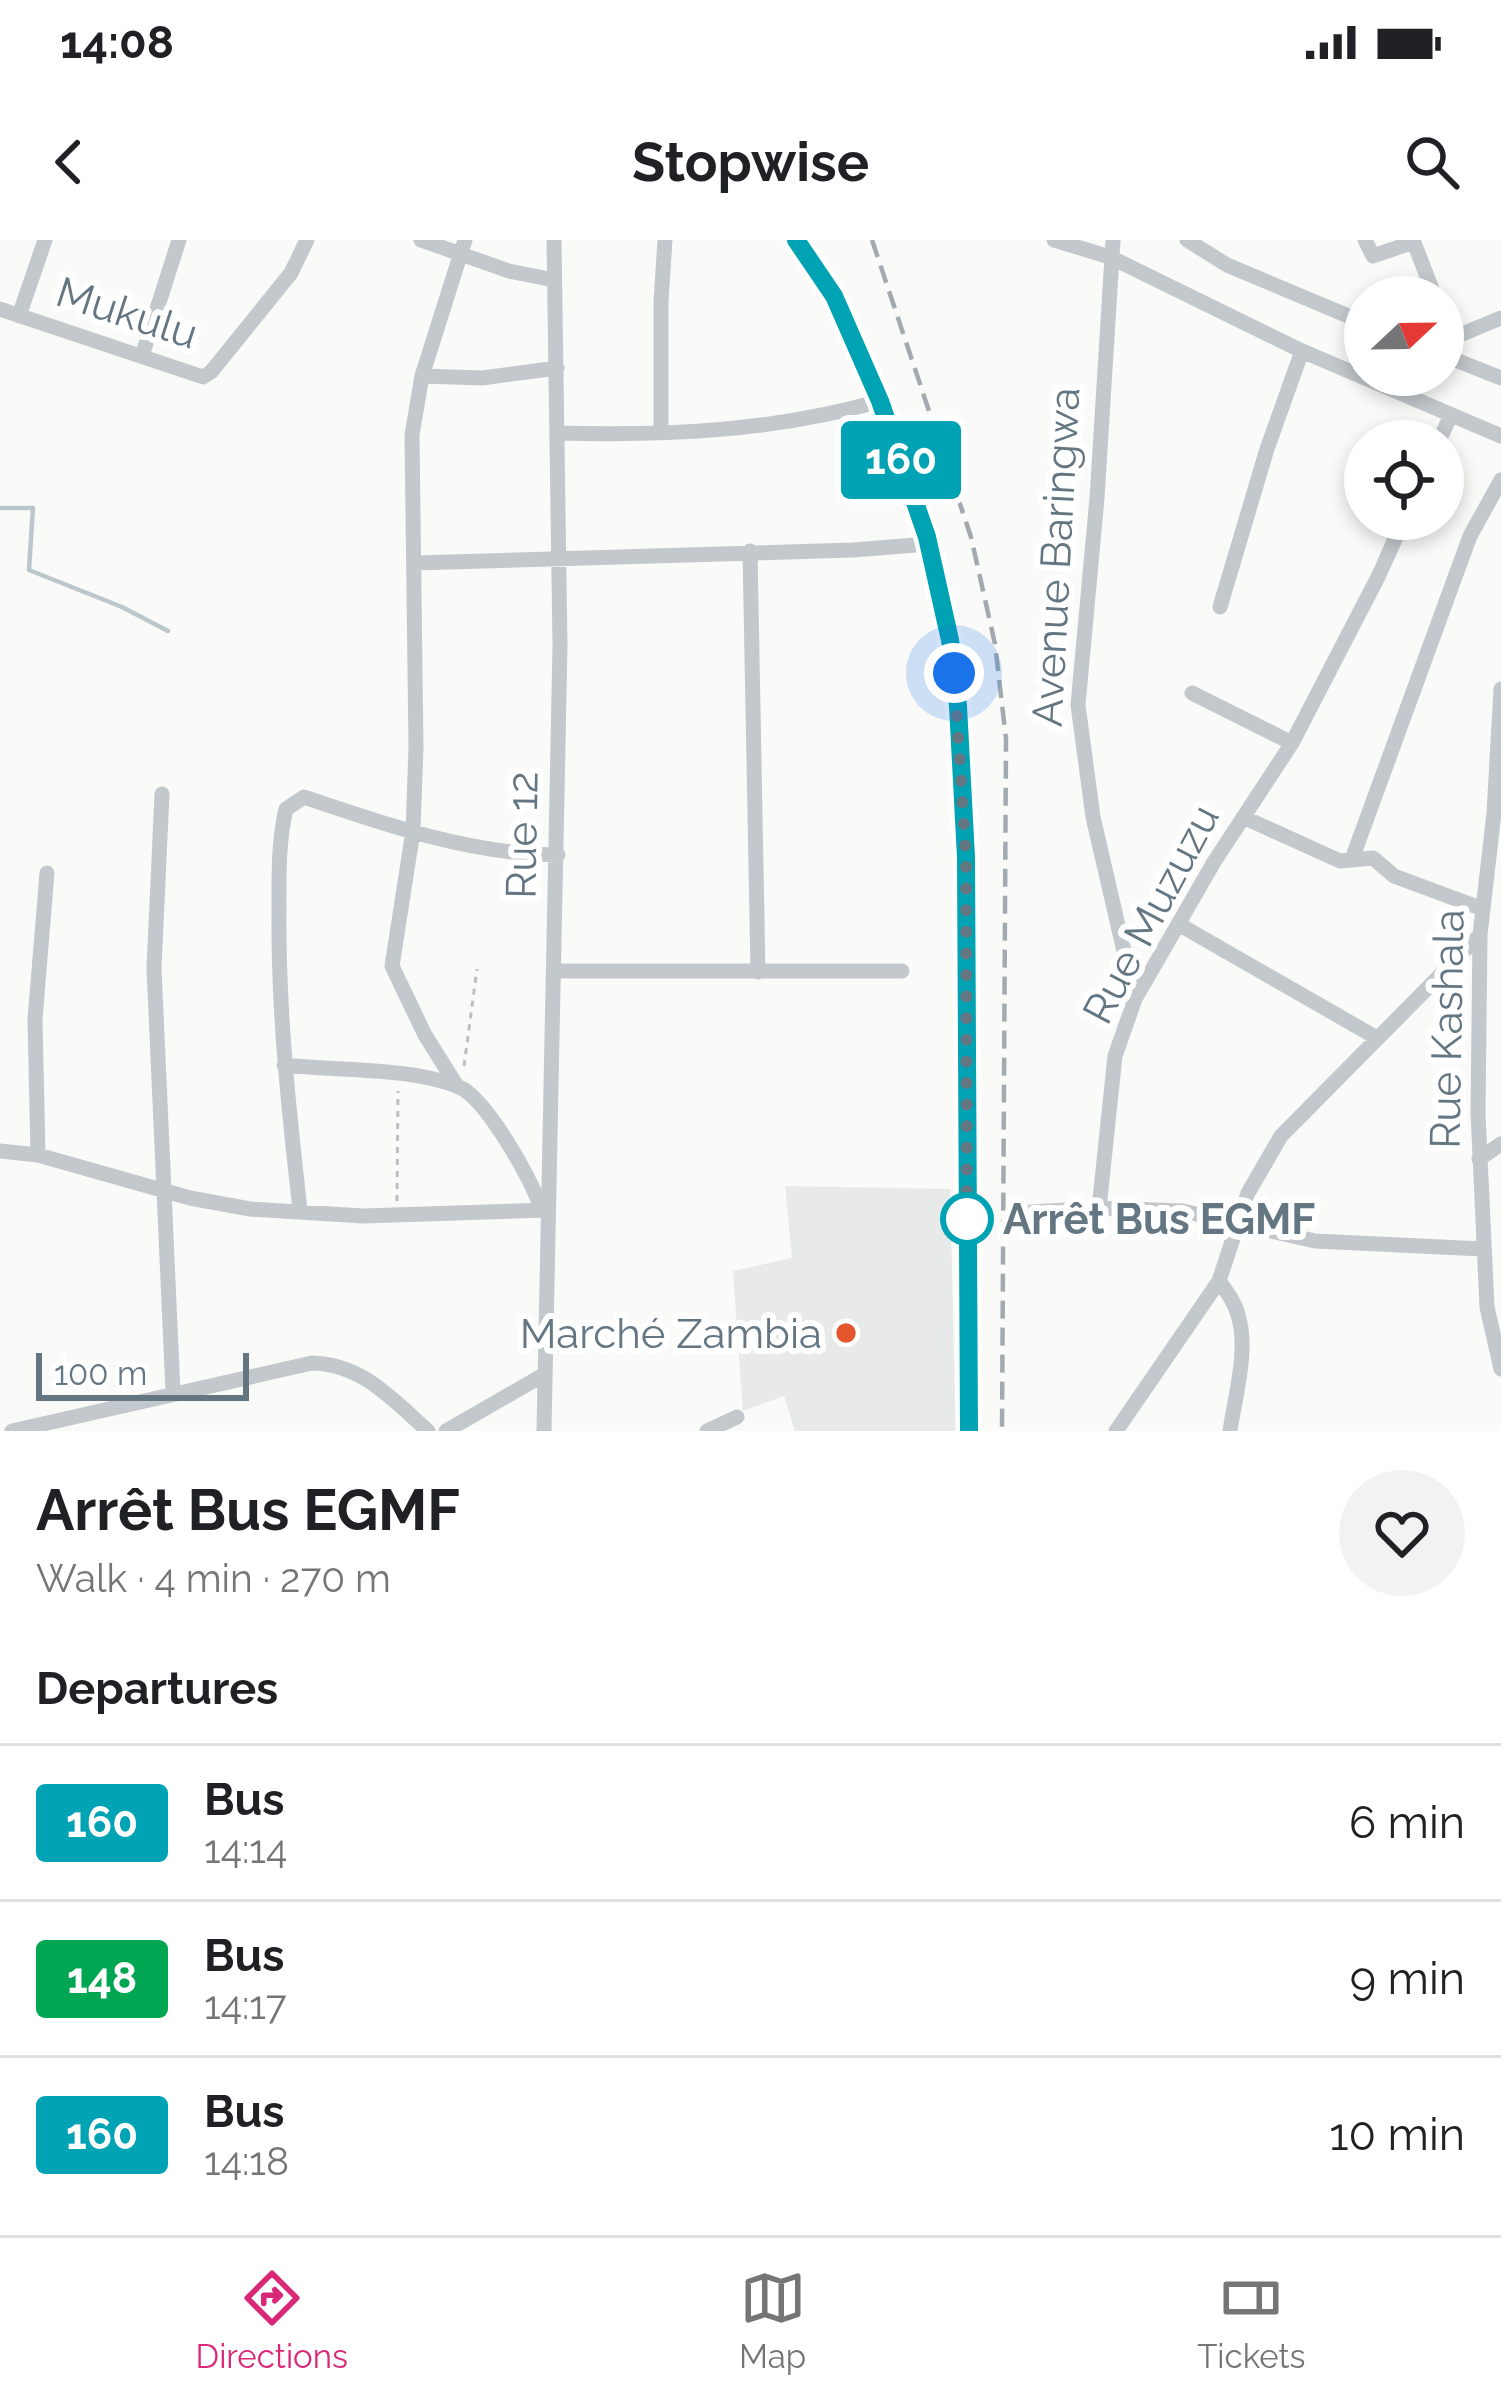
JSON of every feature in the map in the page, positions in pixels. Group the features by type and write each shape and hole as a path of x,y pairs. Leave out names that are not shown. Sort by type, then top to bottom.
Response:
{"main road":[{"path":"796,240 834,296 880,401 928,544 950,640 966,857 969,1431"}],"street":[{"path":"19,316 45,240"},
{"path":"142,356 179,240"},
{"name":"Mukulu","path":"0,309 200,377 208,375 291,272 307,240"},
{"path":"421,240 462,247 509,271 554,280"},
{"name":"Rue 12","path":"544,1431 544,1209 558,856 560,560 554,240"},
{"path":"661,431 665,240"},
{"path":"1054,240 1112,249 1302,351 1501,436"},
{"path":"1187,240 1228,265 1344,314"},
{"path":"1365,240 1373,256 1414,241 1427,276"},
{"path":"0,1151 38,1155 216,1204 397,1215 544,1209 500,1130 462,1089 425,1035 392,966 413,831 412,434 422,376 462,247"},
{"name":"Avenue Baringwa","path":"1112,249 1078,705 1093,817 1136,999"},
{"path":"1464,333 1501,318"},
{"path":"1220,608 1302,351"},
{"path":"1464,363 1501,378"},
{"path":"422,376 482,378 557,368"},
{"path":"558,434 769,426 880,401"},
{"path":"1352,859 1470,536 1501,480"},
{"name":"Rue Muzuzu","path":"1099,1208 1115,1056 1136,999 1292,742 1395,540"},
{"path":"415,562 928,544"},
{"path":"750,551 758,972"},
{"name":"Rue Kashala","path":"1501,689 1494,889 1483,909 1480,935 1479,1159 1490,1333 1501,1369"},
{"path":"1192,693 1292,742"},
{"path":"162,794 154,968 173,1392"},
{"path":"300,1210 278,965 286,809 304,797 496,852 558,856"},
{"path":"1243,817 1328,857 1373,858 1394,876 1483,909"},
{"path":"38,1155 35,1019 47,873"},
{"path":"1180,925 1377,1038"},
{"path":"1116,1431 1219,1281 1249,1193 1281,1136 1480,935"},
{"path":"556,971 902,971"},
{"path":"284,1065 400,1075 462,1089"},
{"path":"1479,1159 1501,1144"},
{"path":"1031,1211 1099,1208 1198,1213 1315,1241 1483,1249"},
{"path":"1219,1281 1240,1324 1230,1431"},
{"path":"12,1431 311,1363 363,1374 428,1431"},
{"path":"446,1431 545,1374"},
{"path":"707,1431 737,1417"}],"path":[{"path":"462,1089 477,969"},
{"path":"397,1215 400,1075"}],"shaded area":[{"name":"Marché Zambia","path":"785,1186 950,1189 956,1431 795,1431 784,1396 743,1411 733,1271 792,1258"}],"waterway":[{"path":"0,508 33,508 29,570 168,631"}],"railway":[{"path":"872,240 971,537 995,644 1006,739 1002,1431"}],"bus line":[{"name":"160","path":"796,240 834,296 880,401 927,537 950,640 966,857 969,1431"}],"place":[{"name":"Arrêt Bus EGMF","path":"967,1219"},
{"name":"Marché Zambia","path":"846,1333"}],"route":[{"path":"954,673 966,857 967,1233 967,1219"}]}
